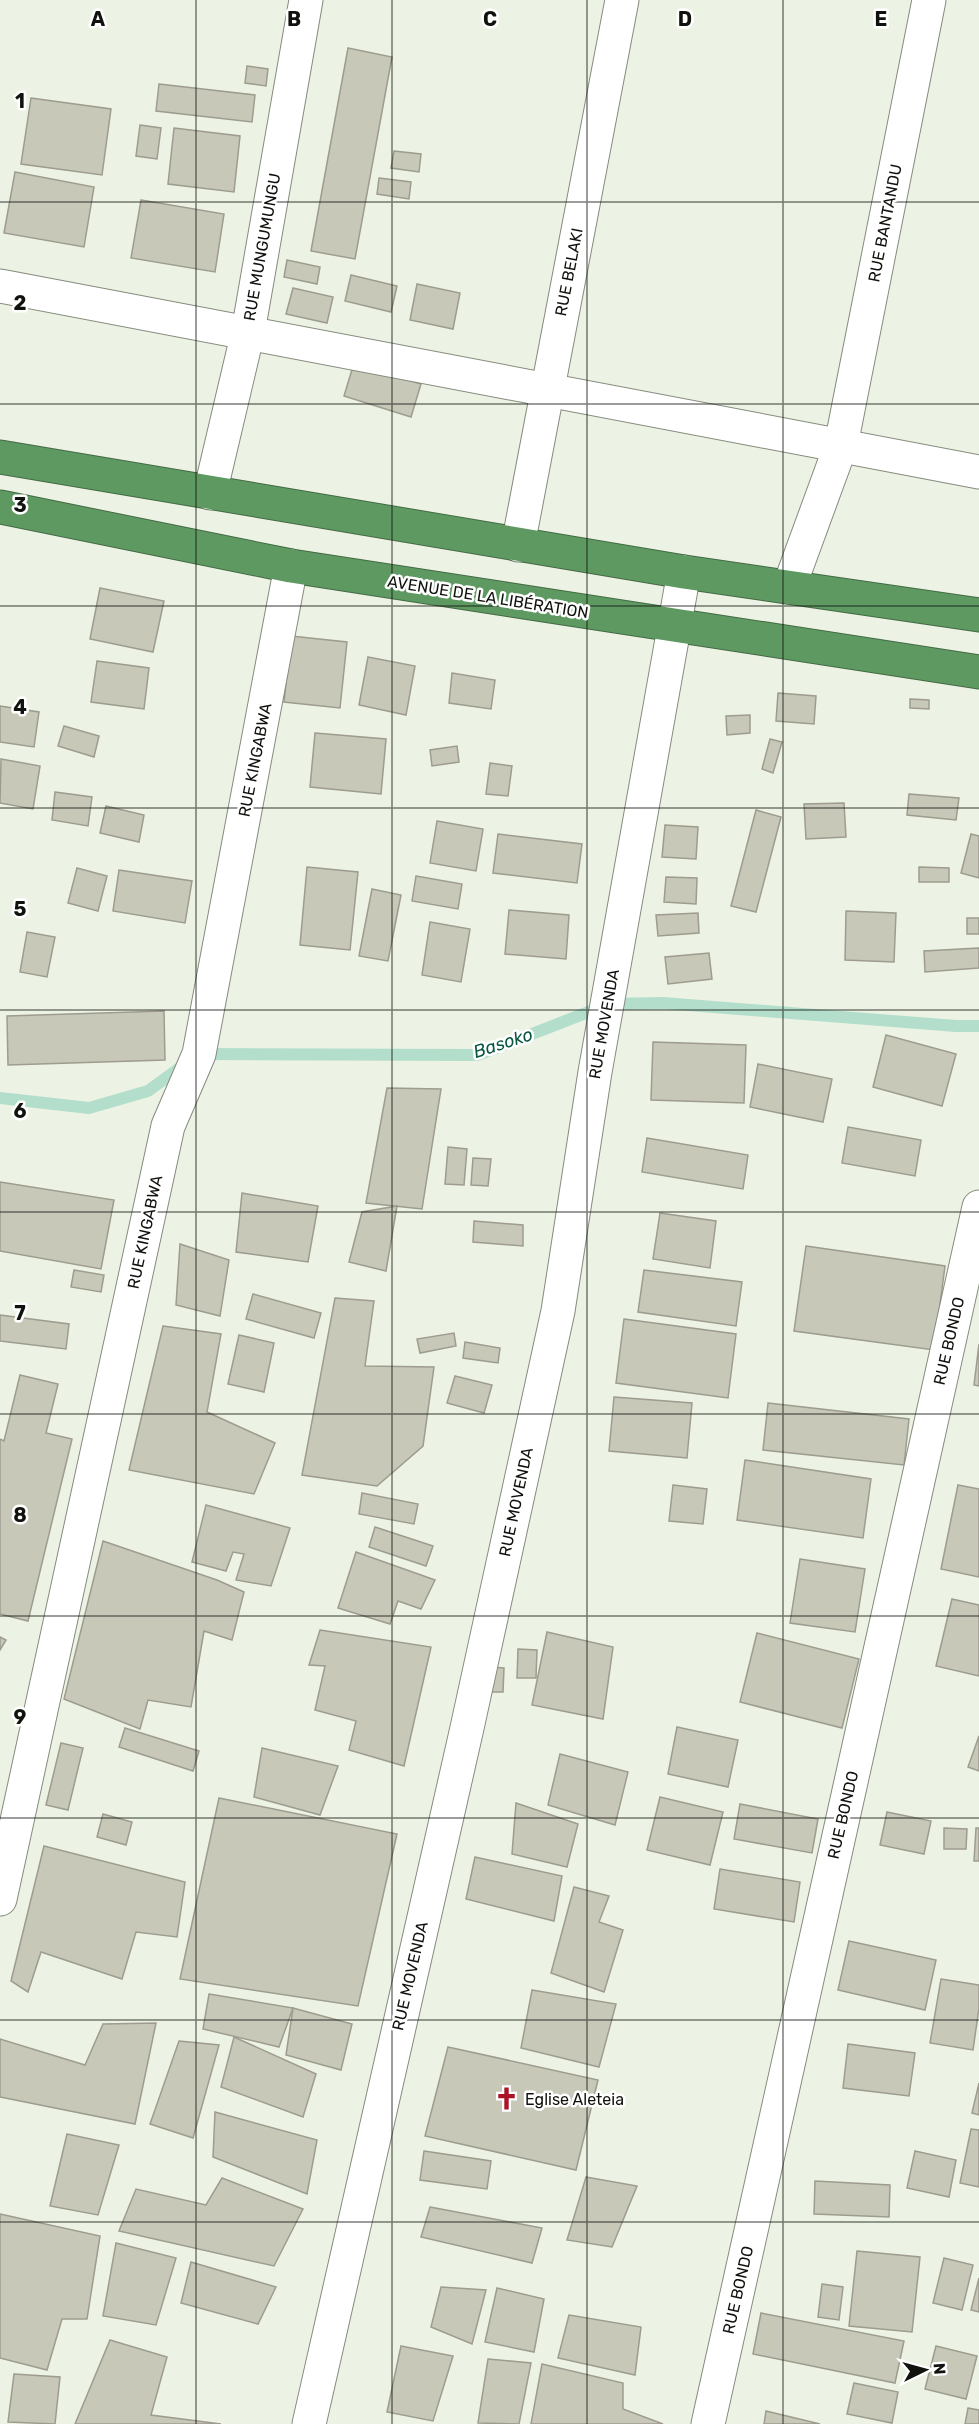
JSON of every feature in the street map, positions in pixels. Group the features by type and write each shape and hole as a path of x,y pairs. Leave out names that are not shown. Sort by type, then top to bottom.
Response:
{"highway":[{"path":"0,457 684,572 979,615"},
{"name":"AVENUE DE LA LIBÉRATION","path":"0,507 291,566 979,672"}],"street":[{"name":"RUE MUNGUMUNGU","path":"210,493 248,332 306,0"},
{"name":"RUE BELAKI","path":"518,545 622,0"},
{"name":"RUE BANTANDU","path":"789,587 841,445 929,0"},
{"path":"0,286 979,472"},
{"name":"RUE KINGABWA","path":"0,1899 168,1126 199,1054 291,566"},
{"name":"RUE MOVENDA","path":"309,2424 467,1728 558,1311 595,1072 684,572"},
{"name":"RUE BONDO","path":"708,2424 979,1207"}],"building":[{"path":"348,48 392,57 355,259 311,251"},
{"path":"247,66 268,69 266,86 245,83"},
{"path":"159,84 255,95 252,122 156,111"},
{"path":"31,98 111,109 102,175 21,164"},
{"path":"140,125 161,128 157,159 136,156"},
{"path":"174,128 240,136 234,192 168,184"},
{"path":"394,151 421,154 419,172 391,168"},
{"path":"15,172 94,187 84,247 4,233"},
{"path":"379,178 411,182 409,199 377,194"},
{"path":"141,200 224,214 215,272 131,258"},
{"path":"287,260 320,267 317,284 284,277"},
{"path":"351,275 397,286 391,312 345,301"},
{"path":"417,284 460,293 453,329 410,320"},
{"path":"293,288 333,297 327,323 286,314"},
{"path":"354,363 421,384 411,417 344,396"},
{"path":"100,588 164,601 153,652 90,639"},
{"path":"291,636 347,642 340,708 284,702"},
{"path":"368,657 415,666 406,715 359,705"},
{"path":"97,661 149,668 144,709 91,702"},
{"path":"452,673 495,680 491,709 449,703"},
{"path":"778,693 816,696 814,724 776,721"},
{"path":"910,699 929,700 929,709 910,708"},
{"path":"0,706 39,712 34,747 0,742"},
{"path":"750,715 750,733 727,735 726,716"},
{"path":"64,726 99,736 94,757 58,746"},
{"path":"315,733 386,739 381,794 310,787"},
{"path":"770,739 782,742 773,773 762,769"},
{"path":"457,746 459,762 432,766 430,750"},
{"path":"1,759 40,766 33,809 0,803"},
{"path":"490,763 512,766 508,796 486,794"},
{"path":"55,792 92,797 88,826 52,820"},
{"path":"909,794 959,798 956,820 907,815"},
{"path":"844,803 846,837 806,839 804,804"},
{"path":"106,806 144,815 139,842 100,833"},
{"path":"756,810 781,817 756,912 731,906"},
{"path":"437,821 483,829 476,871 430,863"},
{"path":"665,825 698,827 696,859 662,857"},
{"path":"498,834 582,844 577,883 493,873"},
{"path":"971,834 979,836 979,878 961,873"},
{"path":"307,867 358,872 350,950 300,945"},
{"path":"919,867 949,868 949,882 919,882"},
{"path":"77,868 107,876 98,911 68,903"},
{"path":"119,870 192,881 185,923 113,911"},
{"path":"416,876 462,884 458,909 412,901"},
{"path":"666,877 697,878 696,904 664,902"},
{"path":"372,889 401,895 388,961 359,956"},
{"path":"509,910 569,915 566,959 505,954"},
{"path":"846,911 896,913 894,962 845,960"},
{"path":"698,913 699,933 658,936 656,915"},
{"path":"967,918 979,918 979,934 967,934"},
{"path":"430,922 470,929 461,982 422,975"},
{"path":"27,932 55,937 47,977 20,972"},
{"path":"979,948 979,968 925,972 924,951"},
{"path":"709,953 712,979 668,984 665,957"},
{"path":"164,1011 165,1060 8,1065 7,1016"},
{"path":"886,1035 956,1054 942,1106 873,1087"},
{"path":"653,1042 746,1045 744,1103 651,1100"},
{"path":"758,1064 832,1079 823,1122 750,1107"},
{"path":"387,1088 441,1089 422,1209 366,1203"},
{"path":"848,1127 921,1140 915,1176 842,1163"},
{"path":"647,1138 748,1155 743,1189 642,1172"},
{"path":"448,1147 467,1149 464,1185 445,1184"},
{"path":"473,1158 491,1159 488,1186 471,1185"},
{"path":"0,1182 114,1200 101,1269 0,1251"},
{"path":"242,1193 318,1206 308,1262 236,1252"},
{"path":"397,1206 386,1271 349,1262 362,1212"},
{"path":"660,1213 716,1221 710,1268 653,1259"},
{"path":"474,1221 523,1225 523,1246 473,1242"},
{"path":"180,1244 229,1260 220,1316 176,1305"},
{"path":"806,1246 945,1266 934,1350 794,1331"},
{"path":"74,1270 104,1275 101,1292 71,1287"},
{"path":"644,1270 742,1282 736,1326 638,1312"},
{"path":"253,1294 321,1313 314,1338 246,1319"},
{"path":"335,1298 374,1301 365,1366 434,1367 423,1446 377,1486 302,1475"},
{"path":"0,1315 69,1324 66,1349 0,1341"},
{"path":"624,1319 736,1334 728,1398 616,1383"},
{"path":"163,1326 221,1334 207,1412 275,1443 254,1494 129,1470"},
{"path":"454,1333 456,1346 420,1353 417,1339"},
{"path":"239,1335 274,1343 264,1392 228,1384"},
{"path":"465,1342 500,1348 498,1363 463,1358"},
{"path":"979,1344 979,1386 974,1385"},
{"path":"20,1375 58,1384 46,1433 72,1439 28,1621 0,1614 0,1439 4,1441"},
{"path":"455,1376 492,1385 484,1413 447,1403"},
{"path":"614,1397 692,1403 687,1458 609,1451"},
{"path":"768,1403 909,1419 904,1465 763,1450"},
{"path":"745,1460 871,1479 863,1538 737,1520"},
{"path":"673,1485 707,1489 703,1524 669,1521"},
{"path":"958,1485 979,1489 979,1577 941,1569"},
{"path":"362,1493 418,1504 414,1524 359,1514"},
{"path":"206,1505 290,1528 271,1586 236,1580 244,1554 233,1552 226,1571 192,1562"},
{"path":"375,1527 433,1546 426,1566 369,1547"},
{"path":"103,1541 217,1580 244,1592 232,1640 204,1631 191,1707 148,1700 140,1729 64,1699"},
{"path":"356,1552 435,1580 421,1609 398,1601 390,1624 338,1608"},
{"path":"800,1559 865,1569 855,1632 790,1623"},
{"path":"952,1599 979,1605 979,1676 936,1666"},
{"path":"320,1630 431,1647 404,1766 349,1750 356,1721 315,1710 325,1666 309,1665"},
{"path":"547,1632 613,1647 603,1719 532,1705"},
{"path":"757,1633 859,1659 842,1728 740,1702"},
{"path":"0,1637 6,1640 0,1650"},
{"path":"518,1649 537,1650 536,1678 517,1678"},
{"path":"490,1667 504,1668 503,1692 489,1692"},
{"path":"677,1727 738,1740 728,1787 668,1774"},
{"path":"125,1728 199,1751 193,1771 119,1747"},
{"path":"979,1736 979,1771 968,1767"},
{"path":"61,1743 83,1748 68,1810 46,1805"},
{"path":"262,1748 338,1766 320,1815 254,1797"},
{"path":"560,1754 628,1772 615,1825 548,1805"},
{"path":"660,1797 723,1812 710,1865 647,1850"},
{"path":"219,1798 397,1834 358,2006 180,1979"},
{"path":"516,1803 578,1824 567,1867 512,1854"},
{"path":"740,1804 818,1819 812,1853 734,1839"},
{"path":"887,1812 931,1821 924,1854 880,1845"},
{"path":"103,1814 132,1822 126,1845 97,1837"},
{"path":"944,1828 967,1829 966,1849 944,1849"},
{"path":"976,1828 979,1828 979,1861 974,1861"},
{"path":"44,1846 185,1882 177,1937 136,1932 122,1979 41,1952 28,1992 11,1981"},
{"path":"475,1857 562,1876 554,1921 466,1899"},
{"path":"720,1869 800,1882 794,1922 714,1909"},
{"path":"574,1887 609,1896 599,1922 623,1930 604,1992 551,1973"},
{"path":"849,1941 936,1960 925,2010 838,1990"},
{"path":"941,1979 979,1985 979,2008 973,2050 930,2043"},
{"path":"532,1990 616,2004 599,2067 521,2048"},
{"path":"209,1994 293,2008 279,2047 203,2029"},
{"path":"293,2008 352,2024 341,2070 286,2055"},
{"path":"156,2023 135,2124 0,2097 0,2039 85,2065 103,2024"},
{"path":"234,2037 316,2074 303,2117 221,2087"},
{"path":"179,2041 219,2045 193,2138 150,2124"},
{"path":"848,2044 915,2053 909,2096 843,2088"},
{"path":"448,2047 598,2080 576,2170 425,2136"},
{"path":"979,2083 979,2115 972,2113"},
{"path":"215,2112 317,2140 307,2194 213,2157"},
{"path":"971,2129 979,2130 979,2187 960,2183"},
{"path":"67,2134 119,2145 98,2215 50,2206"},
{"path":"424,2151 491,2161 487,2189 420,2180"},
{"path":"915,2151 956,2160 949,2197 907,2188"},
{"path":"586,2177 637,2186 612,2247 567,2240"},
{"path":"222,2178 303,2209 274,2266 119,2231 136,2189 206,2205"},
{"path":"815,2181 890,2185 889,2217 814,2214"},
{"path":"430,2207 542,2228 532,2263 421,2237"},
{"path":"0,2214 100,2236 87,2319 62,2319 47,2370 0,2358"},
{"path":"116,2243 176,2258 156,2325 103,2316"},
{"path":"857,2251 920,2257 912,2332 849,2326"},
{"path":"944,2258 973,2265 962,2310 933,2303"},
{"path":"191,2262 276,2287 258,2324 181,2303"},
{"path":"979,2278 979,2312 971,2310"},
{"path":"822,2284 843,2287 839,2320 818,2317"},
{"path":"441,2287 486,2290 472,2344 431,2327"},
{"path":"497,2288 544,2299 534,2352 485,2342"},
{"path":"761,2313 904,2341 895,2383 753,2354"},
{"path":"569,2315 641,2327 635,2375 558,2358"},
{"path":"110,2340 167,2357 151,2415 221,2424 75,2424"},
{"path":"401,2346 453,2356 433,2421 387,2412"},
{"path":"936,2346 977,2356 966,2399 925,2389"},
{"path":"488,2359 531,2363 519,2424 478,2423"},
{"path":"542,2364 623,2383 623,2409 663,2424 531,2424"},
{"path":"14,2374 60,2377 55,2424 8,2422"},
{"path":"854,2383 898,2392 892,2423 847,2414"},
{"path":"968,2408 979,2410 979,2424 965,2424"},
{"path":"766,2411 820,2424 764,2424"}],"waterway":[{"name":"Basoko","path":"199,1054 478,1055 609,1004 663,1003 979,1026"},
{"name":"Basoko","path":"0,1098 89,1108 148,1091 185,1064"}],"place":[{"name":"Eglise Aleteia","path":"507,2099"}]}
